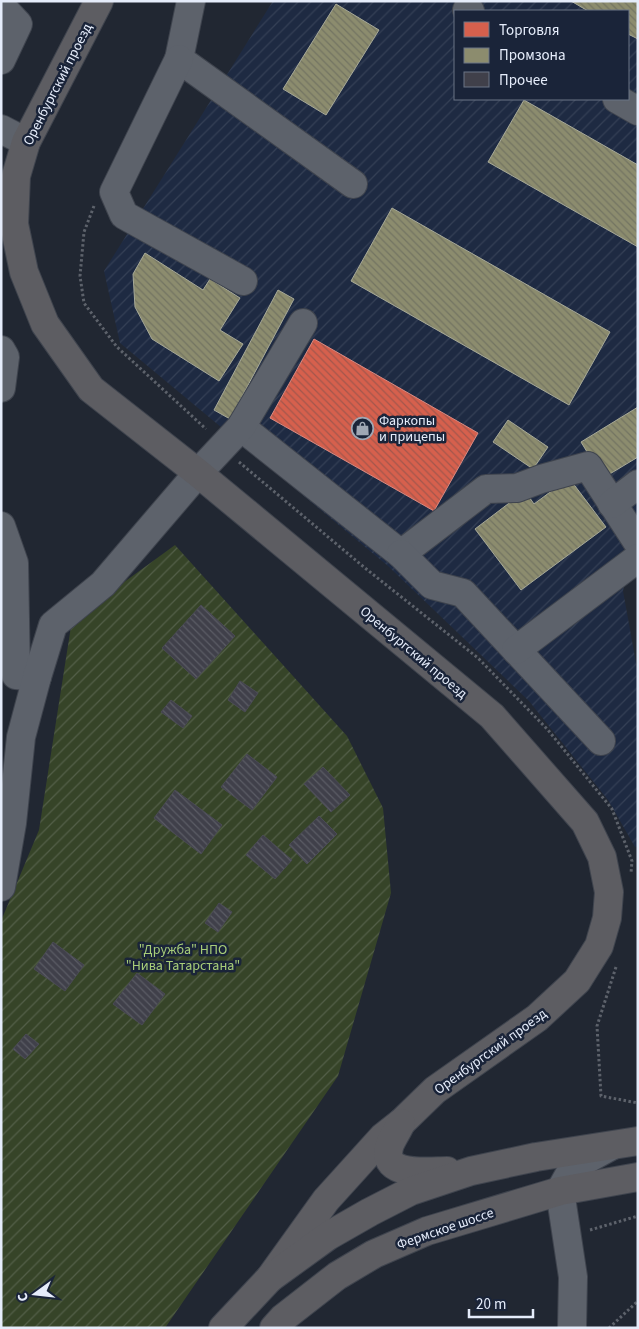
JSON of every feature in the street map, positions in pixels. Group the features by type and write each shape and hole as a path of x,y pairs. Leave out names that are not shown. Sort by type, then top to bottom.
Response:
{"main road":[{"name":"Оренбургский проезд","path":"99,1 26,142 16,176 14,224 24,272 45,324 91,389 198,472 492,716 585,822 602,857 609,892 607,918 599,946 577,981 537,1018 435,1090 402,1122 382,1138 326,1200 270,1278"},
{"path":"402,1122 390,1145 389,1154 390,1162 397,1168 412,1171 471,1171"},
{"path":"223,1328 270,1278 328,1236 411,1191 471,1171 536,1157 625,1144"},
{"name":"Фермское шоссе","path":"274,1328 283,1318 336,1276 374,1254 427,1231 560,1191 638,1177"}],"street":[{"path":"191,1 179,59 114,192 124,215 243,281"},
{"path":"1,6 18,24 1,60"},
{"path":"179,59 353,184"},
{"path":"619,100 638,111"},
{"path":"1,129 26,142"},
{"path":"1,887 12,823 11,736 37,677 53,625 103,584 198,472 232,436 303,322"},
{"path":"1,350 5,357 1,388"},
{"path":"232,436 401,554 432,585 463,593 601,740"},
{"path":"401,554 486,489 517,488 588,466 638,543"},
{"path":"612,504 638,484"},
{"path":"1,526 14,563 16,675 37,677"},
{"path":"516,650 638,558"},
{"path":"572,1328 573,1277 560,1191 570,1173 582,1162 625,1144"}],"path":[{"path":"98,198 84,232 80,276 84,304 117,347 232,436 250,471 365,568 478,658 548,730 612,808 632,861 631,880"},
{"path":"618,960 597,1026 601,1096 638,1103"},
{"path":"584,1232 638,1216"},
{"path":"609,1328 638,1301"}],"shaded area":[{"path":"273,1 638,1 638,573 626,578 623,591 638,674 638,846 635,847 608,800 529,701 388,566 120,343 104,271"}],"green space":[{"name":"\"Дружба\" НПО \"Нива Татарстана\"","path":"175,545 347,736 383,808 391,893 338,1076 165,1328 1,1328 1,921 39,830 72,620"}],"building: Торговля":[{"path":"314,339 478,433 434,511 270,418"}],"building: Промзона":[{"path":"571,1 638,1 638,39 629,34 629,10 586,10"},
{"path":"336,4 379,30 326,115 283,89"},
{"path":"524,100 638,165 638,247 488,162"},
{"path":"392,208 610,332 569,405 351,281"},
{"path":"145,253 203,290 210,279 240,298 220,330 243,344 219,381 152,339 135,307 133,274"},
{"path":"278,290 294,299 230,419 214,410"},
{"path":"638,407 638,457 603,478 581,442"},
{"path":"508,420 548,447 533,469 493,442"},
{"path":"569,478 606,527 521,590 475,529 525,491 534,504"}],"building: Прочее":[{"path":"201,605 235,636 196,679 162,648"},
{"path":"240,681 258,693 245,712 228,700"},
{"path":"171,700 192,716 183,728 161,712"},
{"path":"247,754 277,777 252,810 221,787"},
{"path":"323,767 350,795 331,812 304,784"},
{"path":"175,790 222,825 201,854 154,818"},
{"path":"319,816 337,834 307,864 289,845"},
{"path":"263,835 292,860 275,879 246,855"},
{"path":"219,903 232,912 218,932 205,923"},
{"path":"53,942 84,965 65,991 34,969"},
{"path":"137,973 165,994 142,1025 113,1004"},
{"path":"26,1034 39,1044 25,1059 13,1049"}],"place":[{"name":"Фаркопы и прицепы","path":"363,428"}]}
